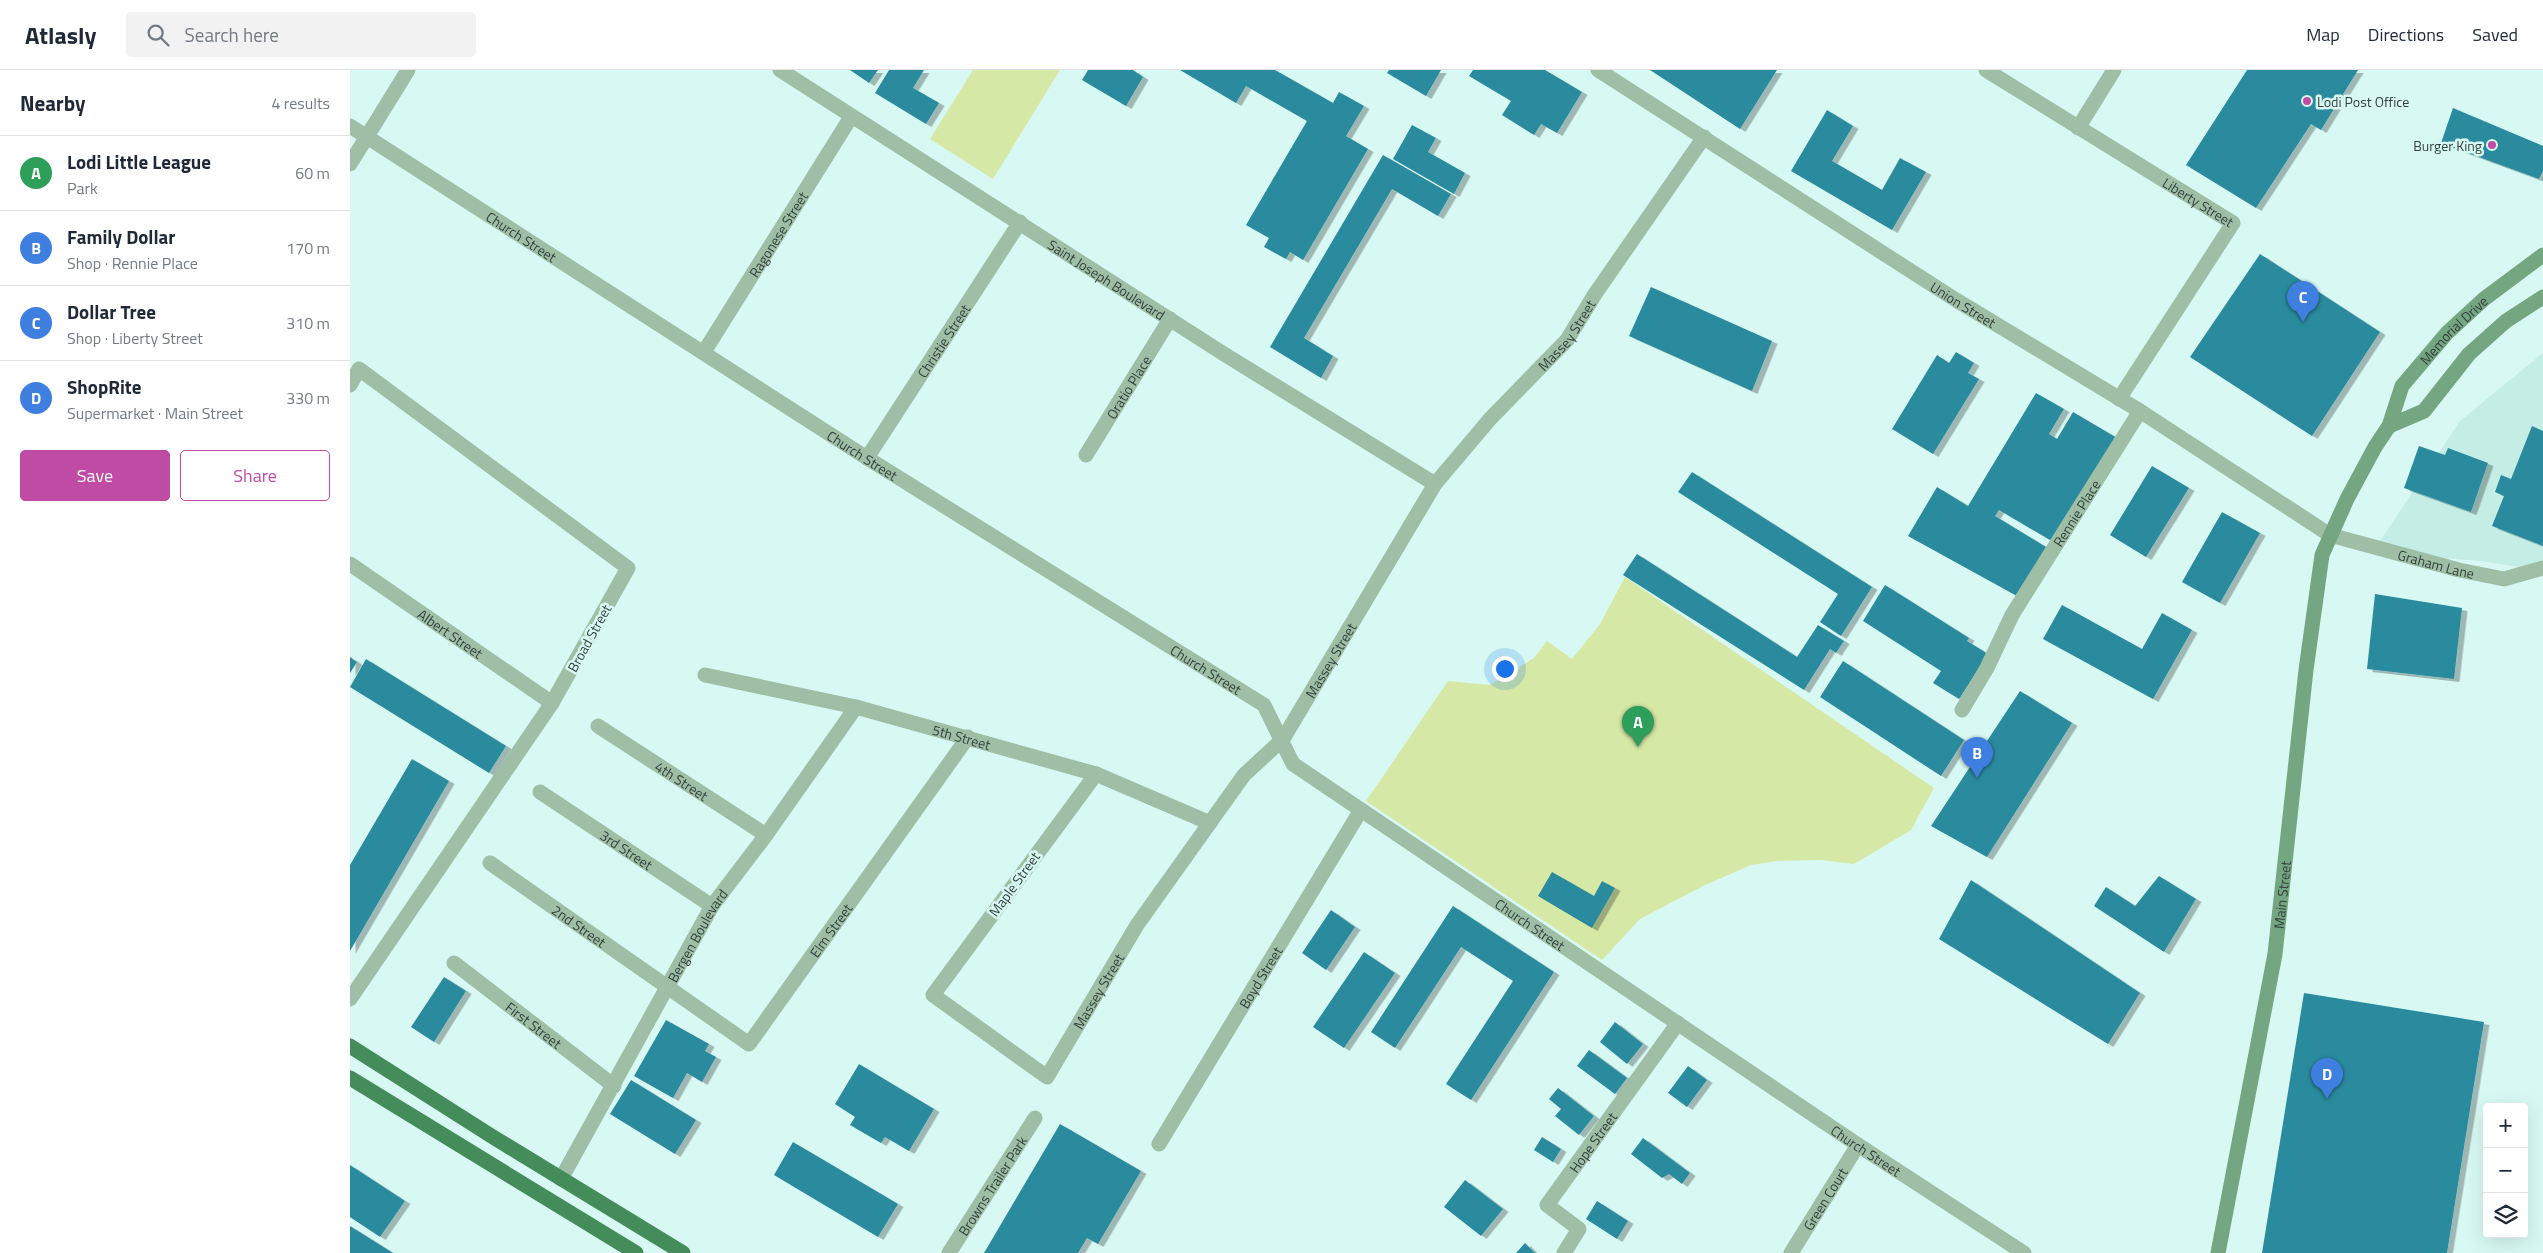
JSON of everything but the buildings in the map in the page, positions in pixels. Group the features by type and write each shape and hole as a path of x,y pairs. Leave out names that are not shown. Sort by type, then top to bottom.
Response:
{"highway":[{"path":"350,1046 561,1179 683,1253"},
{"path":"350,1078 636,1253"}],"main road":[{"name":"Memorial Drive","path":"2330,536 2356,481 2389,426 2402,386 2447,333 2484,298 2543,255"},
{"name":"Memorial Drive","path":"2389,426 2424,411 2469,354 2506,321 2542,298"},
{"name":"Main Street","path":"2218,1253 2275,954 2317,587 2322,555 2330,536"}],"street":[{"path":"350,164 408,70"},
{"name":"Saint Joseph Boulevard","path":"780,70 1170,319 1435,484"},
{"name":"Union Street","path":"1598,70 1956,300 2140,411 2330,536"},
{"name":"Liberty Street","path":"1986,70 2233,223 2119,399"},
{"path":"2078,128 2114,70"},
{"name":"Ragonese Street","path":"704,352 851,117"},
{"name":"Church Street","path":"350,126 867,458 1264,705 1283,740 1293,764 1858,1146 2024,1253"},
{"name":"Massey Street","path":"933,995 1047,1077 1137,925 1244,775 1283,740 1435,484 1490,418 1567,340 1596,294 1704,137"},
{"name":"Christie Street","path":"867,458 1020,222"},
{"name":"Oratio Place","path":"1086,455 1170,319"},
{"name":"Broad Street","path":"350,385 359,369 628,568 552,702 350,999"},
{"name":"Rennie Place","path":"1962,710 1987,668 2012,615 2140,411"},
{"name":"Graham Lane","path":"2330,536 2459,570 2504,579 2543,568"},
{"name":"Albert Street","path":"350,564 552,702"},
{"name":"5th Street","path":"705,674 856,707 1096,774 1210,823"},
{"name":"Bergen Boulevard","path":"561,1179 669,988 712,906 766,835 856,707"},
{"name":"4th Street","path":"598,726 766,835"},
{"name":"Elm Street","path":"669,988 749,1044 968,737"},
{"name":"Maple Street","path":"933,995 1096,774"},
{"name":"3rd Street","path":"540,792 712,906"},
{"name":"Boyd Street","path":"1159,1144 1361,810"},
{"name":"2nd Street","path":"490,863 669,988"},
{"name":"First Street","path":"454,963 614,1086"},
{"name":"Hope Street","path":"1564,1253 1578,1229 1547,1205 1678,1023"},
{"name":"Browns Trailer Park","path":"949,1253 1035,1118"},
{"name":"Green Court","path":"1791,1253 1858,1146"}],"shaded area":[{"path":"2543,353 2543,571 2481,561 2372,553 2460,421"}],"green space":[{"path":"973,70 1060,70 993,179 930,139"},
{"path":"1625,577 1934,788 1911,830 1854,864 1821,860 1777,861 1751,865 1703,886 1640,919 1602,960 1366,801 1448,681 1490,685 1534,658 1547,641 1572,659 1600,624"}],"place":[{"name":"Lodi Post Office","path":"2307,101"},
{"name":"Burger King","path":"2492,145"},
{"name":"Dollar Tree","path":"2303,322"},
{"name":"Lodi Little League","path":"1638,747"},
{"name":"Family Dollar","path":"1977,778"},
{"name":"ShopRite","path":"2327,1099"}]}
